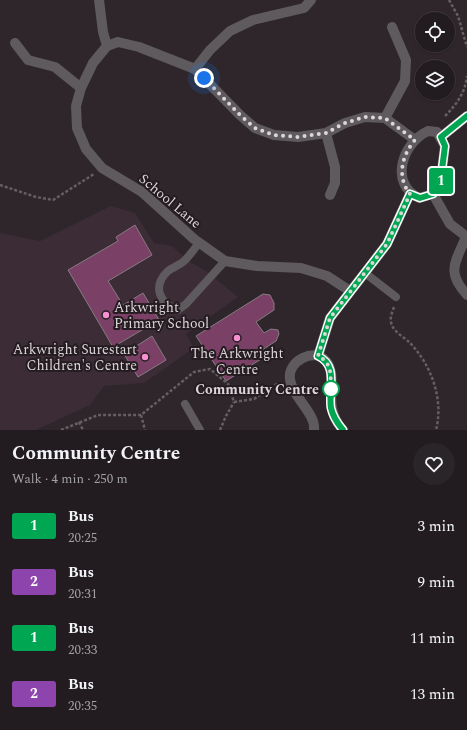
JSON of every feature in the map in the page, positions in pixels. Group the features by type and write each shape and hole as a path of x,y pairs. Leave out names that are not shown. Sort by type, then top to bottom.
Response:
{"street":[{"path":"99,0 102,32 107,46 118,42 132,45 195,69 240,115 255,128 274,135 298,137 326,133 345,123 365,117 385,118 415,140"},
{"path":"195,69 210,50 230,31 253,20 304,8 311,0"},
{"path":"385,118 405,81 406,60 392,27"},
{"path":"15,43 28,60 55,67 81,88"},
{"name":"School Lane","path":"107,46 93,63 81,88 76,106 77,128 86,149 102,168 142,192 200,243 225,261 257,266 301,268 327,276 350,291"},
{"path":"441,137 467,116"},
{"path":"428,130 437,132 445,146 440,185 433,194 420,198 410,194 404,187 401,175 405,156 415,140 428,130"},
{"path":"326,133 334,167 335,183 330,195"},
{"path":"318,356 330,318 387,244 410,194"},
{"path":"433,194 450,224 466,237 454,270 457,284 467,295"},
{"path":"314,430 310,414 291,386 289,376 292,368 298,360 308,356 318,356 326,360 330,368 331,409 337,423 344,430"}],"lane":[{"path":"200,243 184,262 168,270 161,279 159,290 162,300 169,307 178,310 186,304 225,261"},
{"path":"364,273 396,297"},
{"path":"185,404 200,430"}],"path":[{"path":"449,0 458,16 467,48"},
{"path":"443,119 458,103 466,84 467,76"},
{"path":"0,185 36,197 53,200 102,168"},
{"path":"396,297 391,322 392,327 410,342 424,360 433,380 438,401 436,430"},
{"path":"220,430 234,402"},
{"path":"141,415 145,430"},
{"path":"79,422 83,430"}],"shaded area":[{"name":"Arkwright Primary School","path":"111,206 135,213 154,243 172,246 190,262 206,271 238,297 186,334 194,348 144,383 104,386 90,405 36,430 0,430 0,233 40,241"}],"building":[{"path":"135,225 152,255 108,281 123,305 143,293 159,320 113,347 68,270 118,241 116,237"},
{"name":"The Arkwright Centre","path":"263,294 270,295 274,303 274,310 256,322 264,333 271,329 278,330 279,334 276,341 262,350 266,356 226,381 196,336"},
{"name":"Arkwright Surestart Children's Centre","path":"152,336 166,360 138,377 124,354"}],"bus line":[{"name":"1","path":"343,430 337,423 331,409 330,368 326,360 318,356 330,318 387,244 410,194 420,198 433,194 440,185 445,146 441,137 467,116"}],"place":[{"name":"Arkwright Primary School","path":"106,315"},
{"name":"The Arkwright Centre","path":"237,338"},
{"name":"Arkwright Surestart Children's Centre","path":"145,357"},
{"name":"Community Centre","path":"331,389"}],"route":[{"path":"204,78 240,115 255,128 274,135 298,137 326,133 345,123 365,117 385,118 415,140 409,147 405,156 401,175 404,187 410,194 387,244 330,318 318,356 326,360 330,368 330,391 331,389"}]}
